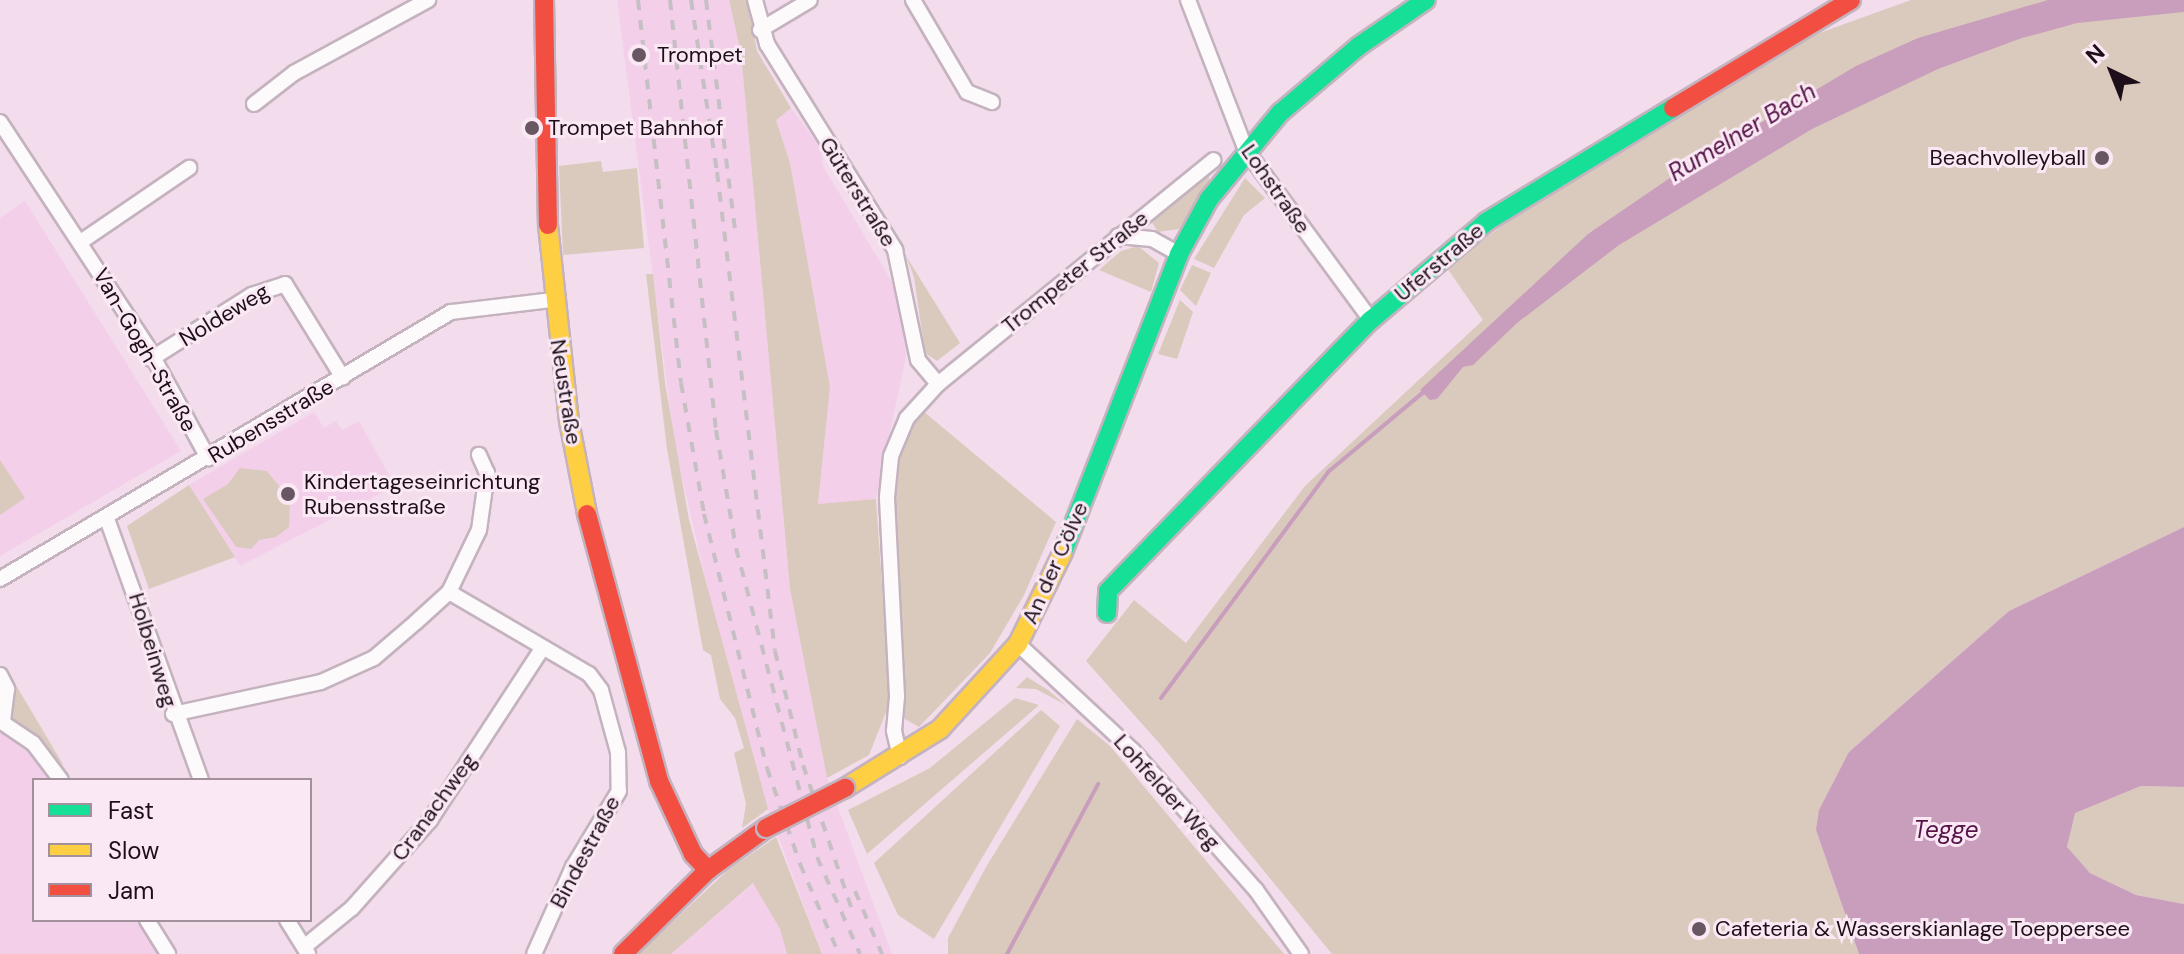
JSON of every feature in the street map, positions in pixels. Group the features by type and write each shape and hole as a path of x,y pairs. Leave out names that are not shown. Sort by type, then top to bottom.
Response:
{"street":[{"path":"254,104 294,73 428,0"},
{"name":"Neustraße","path":"544,0 552,300 592,539 658,775 693,854 708,870"},
{"name":"Güterstraße","path":"755,0 760,30 895,250 918,360 938,384"},
{"path":"760,30 810,0"},
{"path":"913,0 967,92 992,102"},
{"name":"Lohstraße","path":"1188,0 1246,150 1371,320"},
{"path":"1246,150 1280,113 1359,46 1426,0"},
{"name":"Uferstraße","path":"1107,613 1108,591 1371,320 1486,222 1851,0"},
{"name":"Van-Gogh-Straße","path":"0,122 82,241 208,458"},
{"name":"An der Cölve","path":"623,954 708,870 766,828 900,757 963,708 1018,644 1051,582 1179,254 1209,199 1246,150"},
{"name":"Trompeter Straße","path":"938,384 1214,160"},
{"path":"82,241 189,168"},
{"path":"1118,236 1152,239 1179,254"},
{"name":"Noldeweg","path":"151,359 252,295 285,284 343,378"},
{"name":"Rubensstraße","path":"0,579 466,306 552,300"},
{"path":"900,757 894,731 889,469 907,418 938,384"},
{"path":"173,714 334,676 374,658 449,592 479,530 487,473 479,455"},
{"name":"Holbeinweg","path":"107,519 173,714 200,778"},
{"name":"Bindestraße","path":"449,592 589,674 601,690 618,752 619,791 573,867 534,954"},
{"name":"Lohfelder Weg","path":"1018,644 1133,751 1256,890 1301,954"},
{"name":"Cranachweg","path":"306,951 352,908 430,820 542,649"},
{"path":"0,675 7,689 3,723 33,743 59,778"},
{"path":"148,922 168,954"},
{"path":"288,922 306,951"}],"shaded area":[{"path":"617,0 729,0 741,53 790,589 827,778 892,954 822,954 763,796 720,643 675,446"},
{"path":"729,0 747,0 757,51 791,108 776,120 790,163 830,387 818,504 876,499 890,702 869,755 827,778 790,589 741,53"},
{"path":"1911,0 2184,0 2184,527 2009,611 1849,752 1816,830 1859,954 1332,954 1160,744 1086,661 1134,600 1186,643 1305,486 1483,320 1447,268 1529,205 1789,44"},
{"path":"791,108 821,148 823,166 898,292 907,351 876,499 818,505 830,387 790,163 776,119"},
{"path":"601,161 603,172 637,168 644,248 563,255 559,166"},
{"path":"1209,173 1209,181 1179,229 1158,232 1151,221 1154,213"},
{"path":"1245,178 1265,198 1244,215 1214,268 1194,259"},
{"path":"25,201 181,451 0,556 0,218"},
{"path":"1138,246 1159,263 1151,292 1099,270 1121,251"},
{"path":"906,256 960,343 937,361 925,353 914,277"},
{"path":"1192,265 1211,273 1196,306 1180,290"},
{"path":"646,274 653,274 665,383 689,520 768,809 742,828 746,804 734,753 744,748 735,718 720,699 711,655 703,650 667,449"},
{"path":"1180,300 1193,312 1177,359 1158,354"},
{"path":"923,411 1056,522 1024,595 990,653 919,727 905,719 893,506 902,444"},
{"name":"Kindertageseinrichtung Rubensstraße","path":"314,412 324,428 336,421 342,430 359,421 395,486 240,566 189,485"},
{"path":"0,460 25,498 0,515"},
{"path":"240,468 267,471 290,500 289,527 276,537 259,540 251,549 236,547 203,499 228,484"},
{"path":"189,485 235,557 149,589 127,526"},
{"path":"1027,677 1066,705 1036,689 1016,688"},
{"path":"14,684 17,687 64,766 13,719"},
{"path":"1015,698 1039,705 867,854 848,810 930,768"},
{"path":"1041,710 1060,726 934,939 898,915 874,863"},
{"path":"1077,719 1110,746 1284,954 948,954 948,938 986,867"},
{"path":"0,729 29,749 47,778 32,778 32,922 138,922 158,954 0,954"},
{"path":"2141,786 2184,787 2184,904 2136,895 2090,873 2067,848 2074,813"},
{"path":"776,837 822,954 787,954 780,929 753,883 671,954 638,954 728,870"},
{"path":"754,883 780,929 787,954 671,954"}],"water":[{"path":"2048,0 2184,0 2184,12 2077,23 2019,39 1938,69 1812,129 1619,245 1517,323 1473,365 1463,367 1437,399 1430,400 1420,390 1588,234 1683,169 1856,66 1918,38"},
{"name":"Tegge","path":"2184,527 2184,787 2141,786 2075,813 2067,847 2090,873 2136,895 2184,904 2184,954 1859,954 1816,830 1819,810 1849,752 2009,611"}],"waterway":[{"path":"1161,698 1328,472 1426,390"},
{"path":"1007,954 1098,784"}],"railway":[{"path":"638,0 681,383 704,514 767,768 800,864 839,954"},
{"path":"670,0 716,430 736,548 817,857 860,954"},
{"path":"691,0 717,172 775,651 803,765 851,907"},
{"path":"706,0 735,229"},
{"path":"855,891 882,954"}],"traffic: fast":[{"path":"1063,552 1179,254 1209,199 1280,113 1359,46 1426,0"},
{"path":"1107,613 1108,591 1371,320 1486,222 1673,108"}],"traffic: slow":[{"path":"548,225 569,421 587,514"},
{"path":"845,788 940,729 1018,644 1063,552"}],"traffic: jam":[{"path":"544,0 548,225"},
{"path":"1673,108 1851,0"},
{"path":"587,514 659,781 693,854 708,870"},
{"path":"766,828 845,788"},
{"path":"623,954 708,870 766,828"}],"place":[{"name":"Trompet","path":"639,55"},
{"name":"Trompet Bahnhof","path":"532,128"},
{"name":"Beachvolleyball","path":"2102,158"},
{"name":"Kindertageseinrichtung Rubensstraße","path":"288,494"},
{"name":"Cafeteria & Wasserskianlage Toeppersee","path":"1699,929"}],"water label":[{"name":"Rumelner Bach","path":"1742,132"}]}
